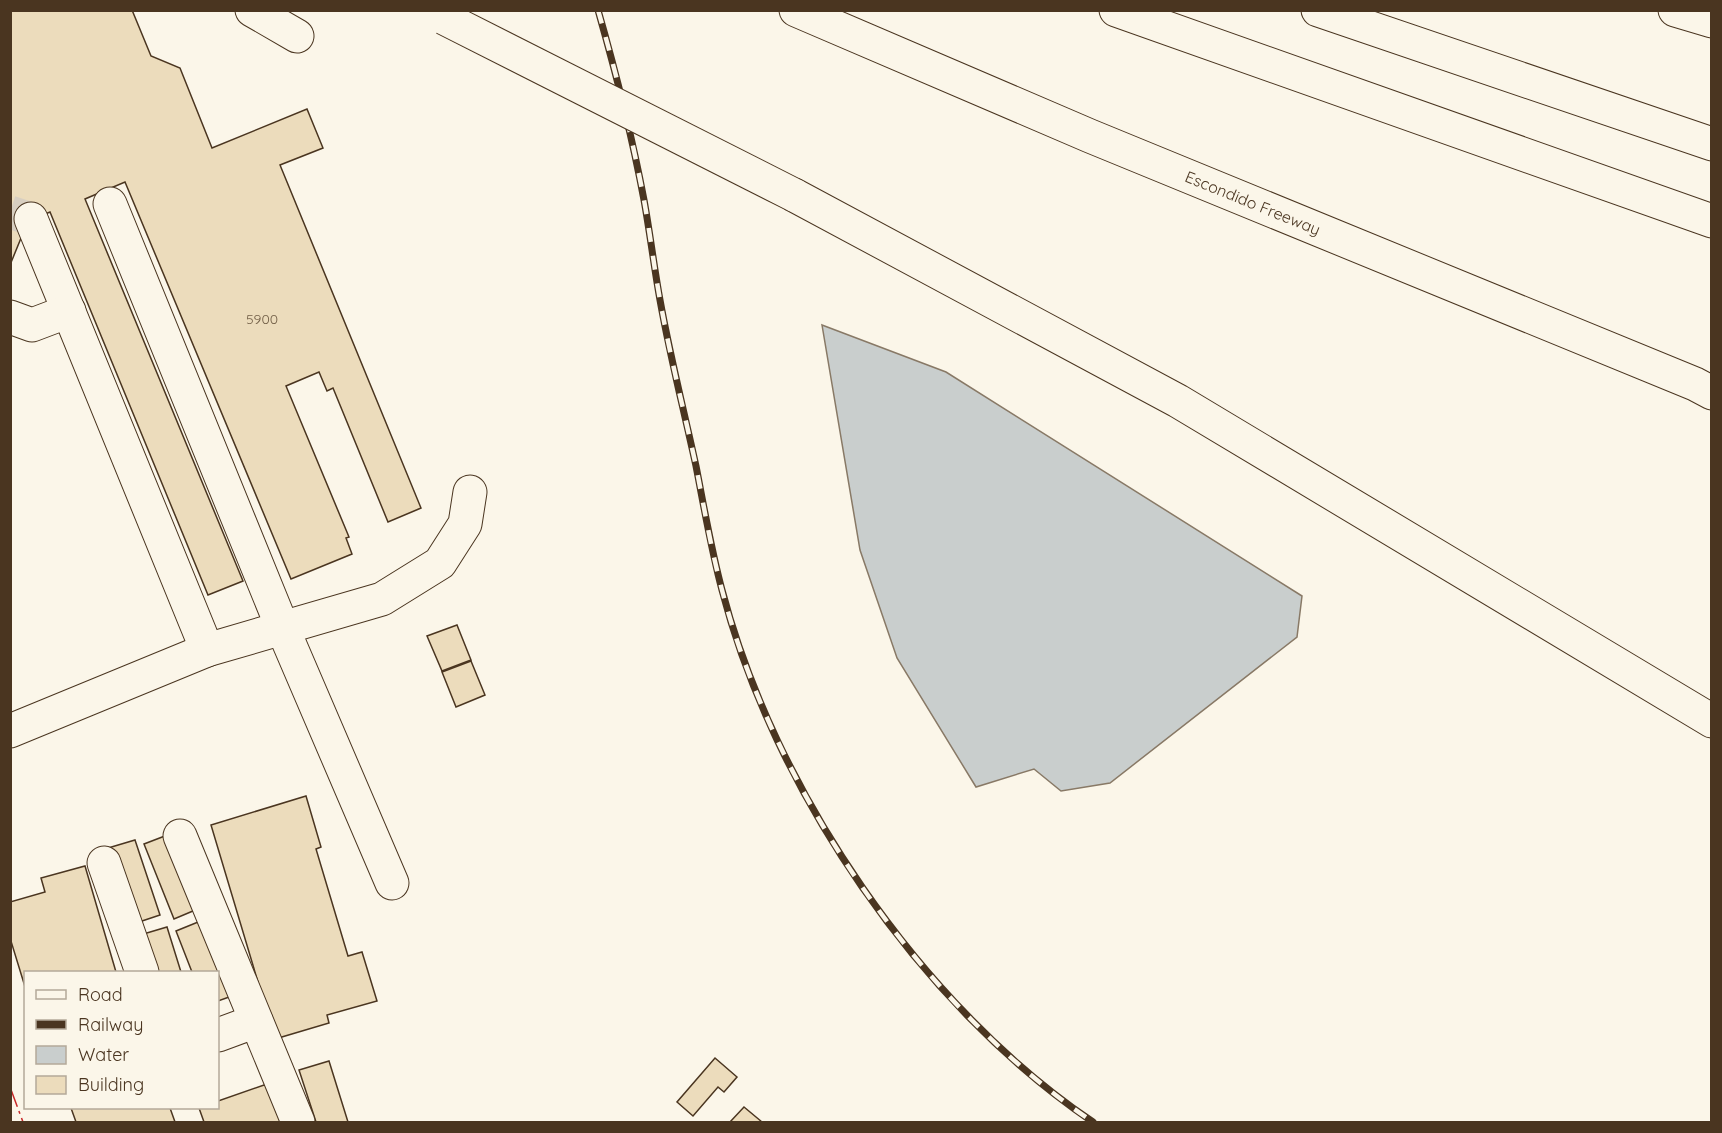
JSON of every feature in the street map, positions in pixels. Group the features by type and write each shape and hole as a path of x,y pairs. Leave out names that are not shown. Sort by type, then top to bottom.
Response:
{"main road":[{"path":"252,10 297,36"},
{"name":"Escondido Freeway","path":"796,10 1090,136 1706,389"},
{"path":"1116,10 1712,221"},
{"path":"1318,10 1712,144"},
{"path":"1675,10 1712,21"},
{"path":"435,14 794,195 1178,401 1712,721"},
{"path":"110,204 283,629 392,883"},
{"path":"31,219 207,651"},
{"path":"10,317 32,325 69,311"},
{"path":"10,731 207,651 382,599 440,563 465,524 470,492"},
{"path":"180,836 298,1122"},
{"path":"104,863 142,971"},
{"path":"219,1035 256,1021"}],"water":[{"path":"822,325 946,372 1302,596 1297,637 1110,783 1061,791 1034,769 976,787 897,658 860,550"}],"building":[{"path":"10,10 132,10 151,56 180,68 212,148 307,109 323,148 280,165 421,508 388,522 333,388 327,391 319,372 286,386 349,537 346,538 352,554 291,579 125,182 85,199 243,581 208,595 50,212 28,221 10,265"},
{"path":"457,625 471,660 442,671 427,636"},
{"path":"471,661 485,695 456,707 442,672"},
{"path":"306,796 321,847 316,849 348,956 362,952 377,1001 327,1015 329,1023 275,1039 211,825"},
{"path":"170,834 200,908 174,919 144,844"},
{"path":"135,840 160,915 133,924 108,848"},
{"path":"85,866 116,971 24,971 24,984 10,938 10,902 45,892 41,878"},
{"path":"203,920 232,996 219,1001 219,971 192,971 176,931"},
{"path":"167,927 181,971 151,971 140,935"},
{"path":"715,1058 737,1077 724,1092 718,1087 693,1116 677,1102"},
{"path":"329,1061 348,1122 316,1122 299,1070"},
{"path":"267,1084 281,1122 204,1122 199,1109 219,1109 219,1101"},
{"path":"744,1107 762,1122 730,1122"},
{"path":"71,1109 170,1109 175,1122 76,1122"}],"tunnel":[{"path":"10,212 31,219"}],"railway":[{"path":"598,10 634,152 664,321 718,575 746,666 778,741 817,816 862,888 914,955 970,1018 1030,1074 1093,1122"}],"power":[{"path":"10,1087 23,1122"}]}
